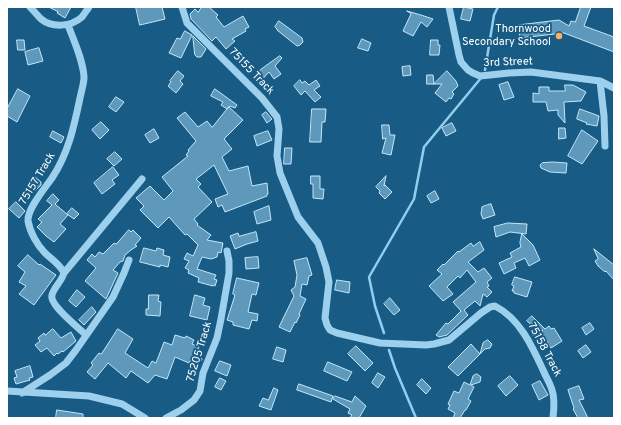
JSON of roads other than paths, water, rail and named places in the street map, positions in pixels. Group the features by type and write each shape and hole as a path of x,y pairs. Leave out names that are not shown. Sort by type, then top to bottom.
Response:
{"street":[{"path":"30,7 42,19 50,24 57,25 68,25 82,17 89,7"},
{"name":"75155 Track","path":"182,7 187,23 262,98 277,117 279,129 277,156 288,195 298,217 318,243 326,267 329,282 325,318 330,330 337,333 380,342 426,345 449,340 481,313 493,306"},
{"name":"3rd Street","path":"449,7 461,62 473,73 480,76 531,72 600,81 614,88"},
{"name":"75157 Track","path":"64,273 36,242 31,232 28,220 33,206 61,164 71,138 84,78 79,55 68,25"},
{"path":"600,81 604,116 605,146"},
{"path":"86,335 58,309 52,301 52,295 64,273 142,179"},
{"name":"75205 Track","path":"166,418 181,410 194,400 200,391 203,372 217,338 221,319 229,273 227,251"},
{"path":"22,393 66,363 113,297 129,260"},
{"name":"75158 Track","path":"493,306 498,307 518,324 526,336 553,391 553,418"},
{"path":"7,391 101,398 122,404 145,418"}],"waterway":[{"path":"485,70 494,15 498,7"},
{"path":"384,333 375,306 369,277 414,199 424,147 481,78"},
{"path":"389,350 416,418"}],"place":[{"name":"Thornwood Secondary School","path":"559,36"}]}
